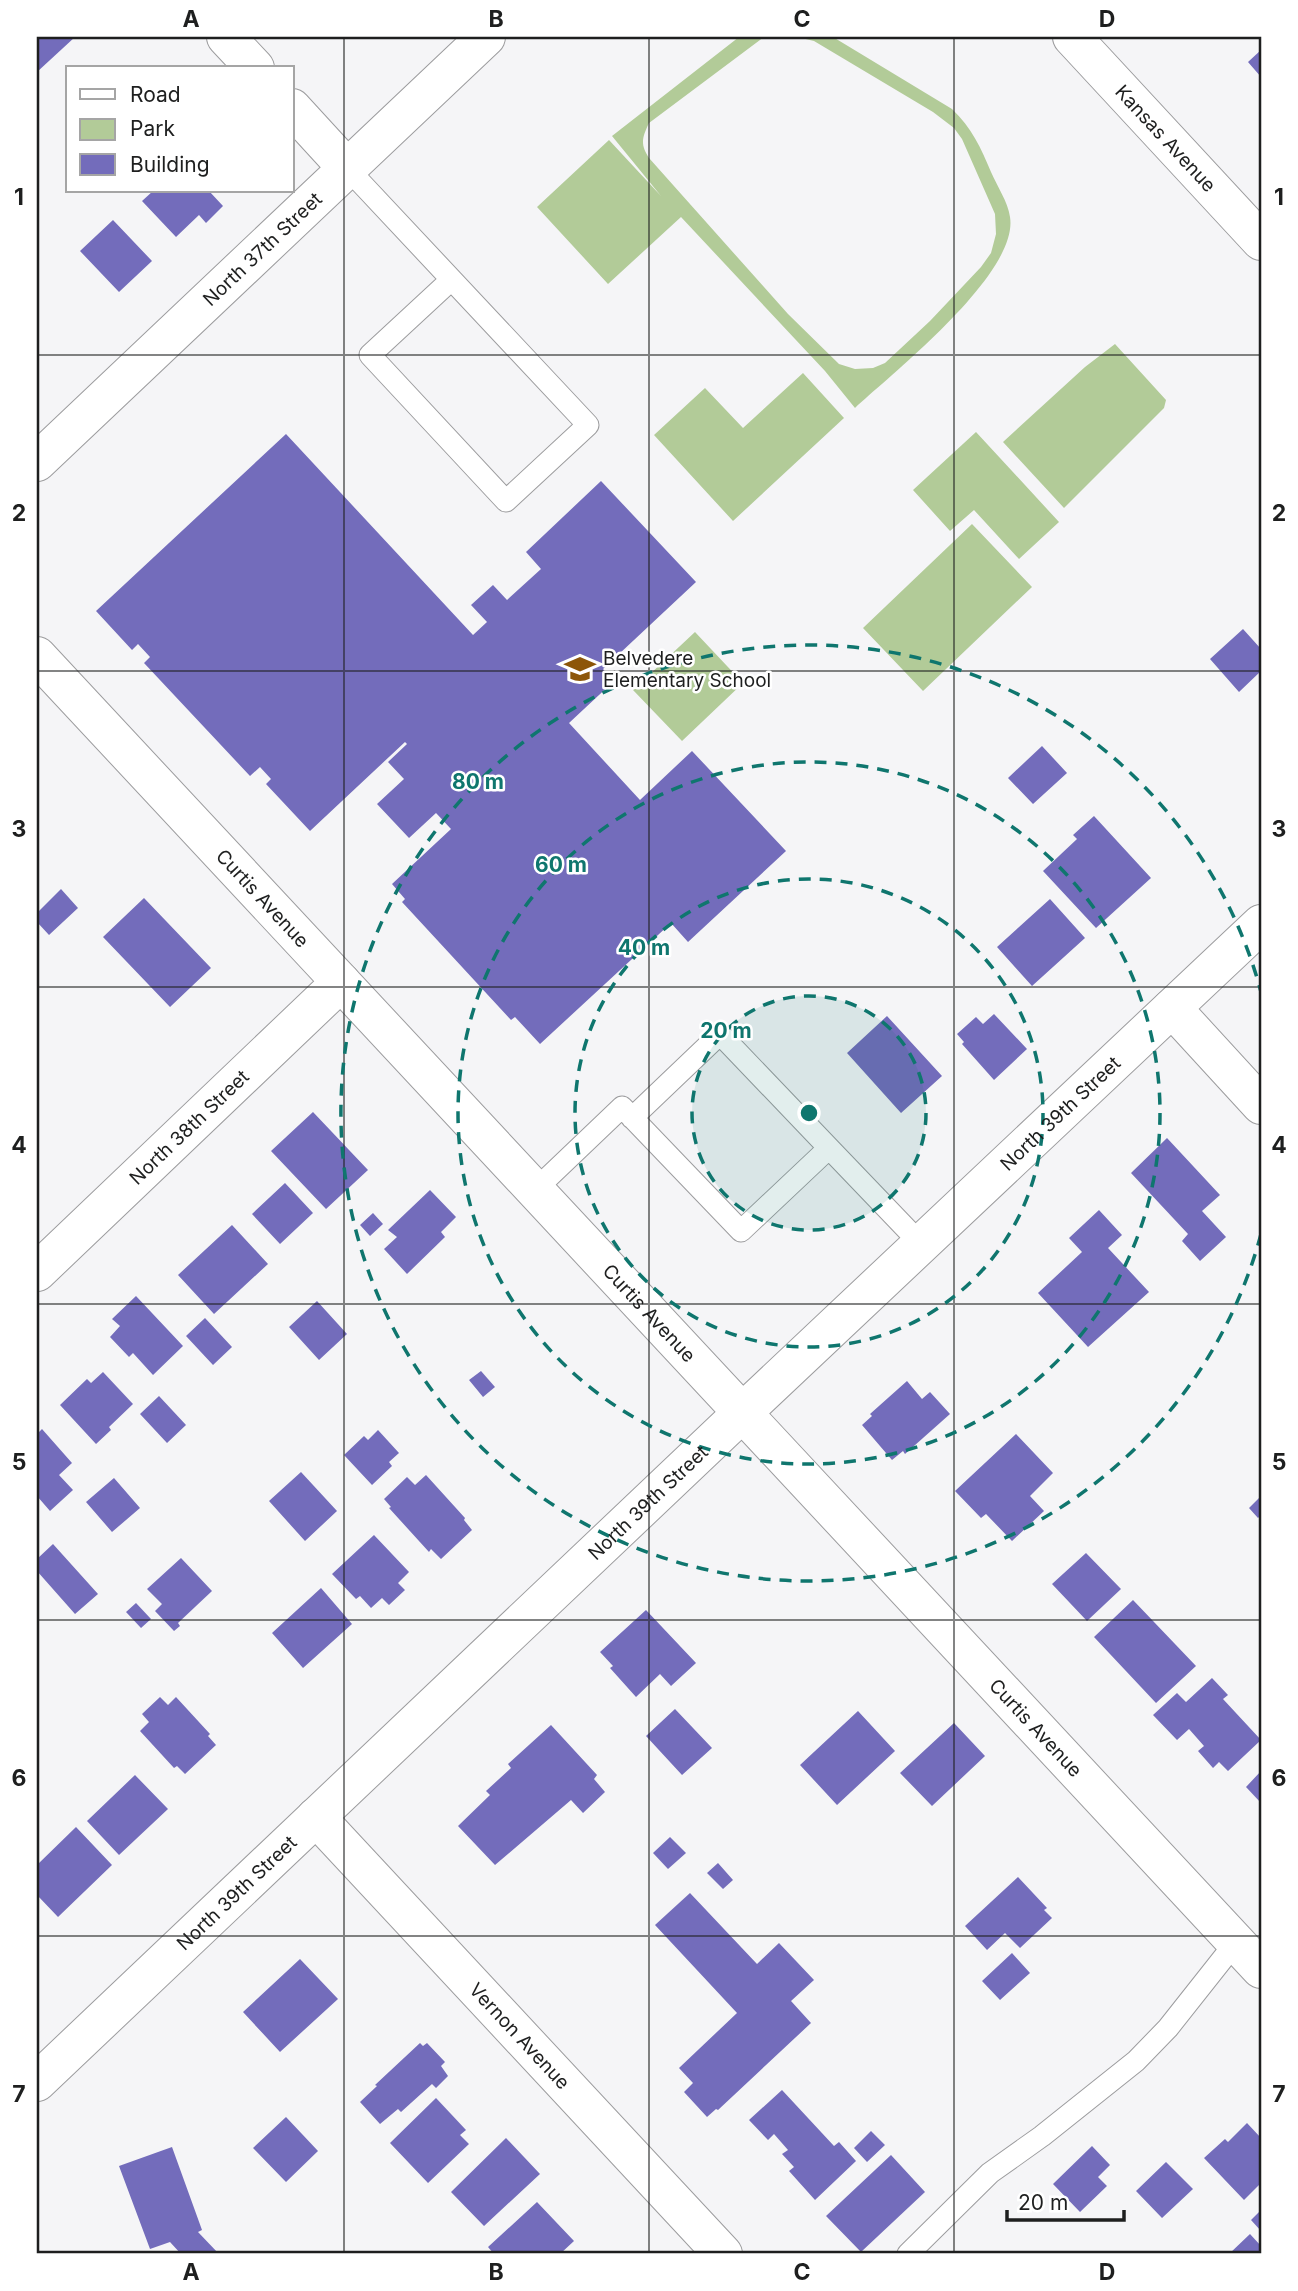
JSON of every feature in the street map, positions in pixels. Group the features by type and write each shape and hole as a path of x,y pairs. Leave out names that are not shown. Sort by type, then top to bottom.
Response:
{"street":[{"path":"226,37 253,66"},
{"name":"North 37th Street","path":"37,462 486,37"},
{"name":"Kansas Avenue","path":"1072,37 1261,241"},
{"path":"294,110 347,168"},
{"name":"Curtis Avenue","path":"37,656 1261,1969"},
{"name":"North 39th Street","path":"37,2082 1261,923"},
{"name":"North 38th Street","path":"37,1272 341,982"},
{"path":"1172,1008 1261,1105"},
{"name":"Vernon Avenue","path":"316,1817 723,2254"}],"lane":[{"path":"347,168 587,425 506,501 370,355 451,280"},
{"path":"632,1118 720,1034 921,1244"},
{"path":"535,1190 622,1107 741,1231 829,1148"},
{"path":"908,2254 990,2173 1042,2136 1136,2061 1168,2028 1236,1942"}],"green space":[{"path":"739,37 764,37 649,123 644,137 644,149 649,158 788,314 839,364 855,369 873,368 885,363 930,321 991,253 996,234 995,214 962,139 954,128 933,112 814,41 797,37 833,37 952,109 975,139 1009,211 1008,240 995,265 975,292 951,320 855,408 825,371 681,217 608,284 537,207 609,140 661,196 612,136"},
{"path":"1115,344 1166,400 1164,408 1064,508 1003,442 1085,367"},
{"path":"803,373 844,418 733,521 654,435 705,388 743,428"},
{"path":"976,432 1059,522 1019,559 974,510 950,531 913,490"},
{"path":"972,524 1032,587 923,691 863,628"},
{"path":"695,632 743,683 682,741 633,690"}],"building":[{"path":"37,37 75,37 37,72"},
{"path":"1261,50 1261,77 1248,62"},
{"path":"152,192 210,192 223,206 206,223 199,215 176,237 142,201"},
{"path":"113,220 152,261 119,292 80,251"},
{"path":"286,434 473,635 487,622 471,605 493,585 507,600 541,569 526,552 601,481 696,582 603,669 614,681 569,723 640,800 692,751 786,851 688,942 671,923 540,1044 515,1017 511,1020 402,902 405,899 392,884 451,829 436,813 409,838 377,804 404,779 388,762 407,744 405,742 310,831 266,784 271,779 260,767 250,776 144,663 150,657 138,644 132,650 96,611"},
{"path":"1243,629 1261,649 1261,671 1239,692 1210,659"},
{"path":"1042,746 1067,773 1033,804 1008,778"},
{"path":"1094,816 1151,878 1096,928 1043,871 1077,839 1073,835"},
{"path":"61,889 78,908 49,935 37,922 37,913"},
{"path":"144,898 211,968 170,1007 103,937"},
{"path":"1050,899 1085,938 1032,986 997,947"},
{"path":"994,1014 1027,1049 994,1080 962,1044 964,1042 957,1034 976,1017 983,1024"},
{"path":"887,1016 942,1076 901,1113 847,1053"},
{"path":"313,1112 368,1170 326,1209 271,1151"},
{"path":"1167,1138 1220,1195 1202,1211 1226,1237 1200,1261 1182,1241 1188,1234 1131,1173"},
{"path":"285,1183 313,1213 280,1244 252,1214"},
{"path":"430,1190 456,1217 441,1232 445,1237 407,1274 384,1249 397,1237 388,1230"},
{"path":"1099,1210 1122,1235 1108,1248 1149,1292 1088,1347 1038,1293 1082,1252 1069,1238"},
{"path":"373,1213 383,1224 370,1236 360,1225"},
{"path":"232,1225 268,1264 214,1314 178,1275"},
{"path":"136,1296 183,1346 153,1375 133,1353 129,1357 110,1337 120,1326 112,1319"},
{"path":"317,1301 347,1334 319,1360 289,1327"},
{"path":"205,1318 232,1347 213,1365 186,1336"},
{"path":"481,1371 495,1387 483,1397 469,1380"},
{"path":"103,1372 133,1404 96,1444 60,1405 87,1379 91,1383"},
{"path":"907,1381 922,1399 930,1392 950,1414 905,1454 903,1451 892,1460 862,1425 872,1416 870,1414"},
{"path":"159,1396 186,1425 167,1443 140,1414"},
{"path":"42,1429 72,1463 59,1475 73,1490 50,1511 37,1496 37,1434"},
{"path":"378,1430 399,1453 389,1462 392,1466 372,1485 344,1455 364,1436 368,1440"},
{"path":"1016,1434 1053,1473 1030,1496 1044,1511 1012,1541 986,1514 981,1518 955,1491"},
{"path":"301,1472 337,1511 305,1541 269,1501"},
{"path":"426,1475 465,1518 472,1530 441,1559 431,1549 429,1552 384,1499 407,1477 415,1485"},
{"path":"114,1478 140,1508 112,1532 86,1502"},
{"path":"1259,1498 1261,1515 1258,1518 1249,1508"},
{"path":"374,1535 409,1572 398,1583 405,1590 389,1605 382,1598 371,1608 360,1596 356,1599 332,1574"},
{"path":"53,1544 98,1594 75,1614 37,1571 37,1559"},
{"path":"1086,1553 1121,1589 1087,1621 1052,1584"},
{"path":"181,1558 212,1591 178,1623 180,1626 174,1631 155,1611 162,1604 147,1589"},
{"path":"321,1588 352,1624 303,1668 272,1633"},
{"path":"1133,1600 1196,1666 1156,1703 1094,1637"},
{"path":"136,1603 151,1619 141,1628 126,1612"},
{"path":"646,1610 696,1663 671,1686 660,1674 636,1697 610,1668 613,1666 600,1652"},
{"path":"1212,1678 1228,1695 1223,1699 1261,1740 1228,1771 1219,1762 1213,1768 1198,1751 1204,1746 1189,1729 1177,1740 1153,1715 1177,1693 1186,1702"},
{"path":"160,1697 168,1705 176,1697 210,1734 208,1736 216,1745 185,1774 177,1766 174,1768 140,1731 149,1722 142,1714"},
{"path":"675,1709 712,1748 682,1775 646,1736"},
{"path":"858,1711 895,1751 837,1805 800,1765"},
{"path":"954,1723 985,1756 932,1806 900,1773"},
{"path":"551,1725 597,1775 594,1779 605,1792 583,1813 571,1800 495,1865 458,1826 490,1795 486,1791 511,1768 508,1764"},
{"path":"1261,1771 1261,1803 1246,1787"},
{"path":"135,1775 168,1809 119,1855 87,1821"},
{"path":"76,1827 112,1865 58,1917 37,1895 37,1865"},
{"path":"670,1837 686,1853 668,1869 653,1853"},
{"path":"718,1863 733,1880 723,1889 707,1873"},
{"path":"1018,1877 1047,1908 1044,1910 1052,1918 1020,1948 1005,1933 987,1950 965,1926"},
{"path":"690,1893 757,1964 779,1943 814,1980 791,2001 811,2023 718,2110 707,2117 684,2092 693,2083 679,2068 737,2013 655,1925"},
{"path":"1012,1953 1030,1973 1000,2000 982,1981"},
{"path":"300,1959 338,1999 280,2052 243,2012"},
{"path":"420,2043 423,2046 427,2043 445,2062 441,2066 448,2076 436,2088 432,2084 401,2112 398,2109 380,2124 360,2102"},
{"path":"782,2090 834,2146 839,2142 856,2161 815,2200 789,2171 794,2167 782,2154 788,2150 774,2134 768,2140 749,2120"},
{"path":"436,2098 466,2130 460,2135 469,2144 428,2183 390,2143"},
{"path":"286,2117 318,2151 286,2182 253,2148"},
{"path":"1247,2123 1261,2138 1261,2183 1244,2200 1204,2158 1225,2139 1228,2142"},
{"path":"871,2131 885,2145 867,2162 854,2148"},
{"path":"506,2138 540,2174 484,2226 451,2192"},
{"path":"1092,2146 1110,2165 1098,2177 1107,2186 1080,2212 1053,2184"},
{"path":"172,2147 202,2230 198,2232 219,2254 181,2254 170,2242 150,2249 119,2166"},
{"path":"891,2155 925,2192 861,2252 826,2216"},
{"path":"1166,2162 1193,2189 1162,2218 1136,2191"},
{"path":"537,2202 574,2241 560,2254 494,2254 488,2247"},
{"path":"1261,2210 1261,2231 1251,2220"},
{"path":"1250,2234 1261,2246 1261,2254 1229,2254"}],"place":[{"name":"Belvedere Elementary School","path":"580,669"}]}
